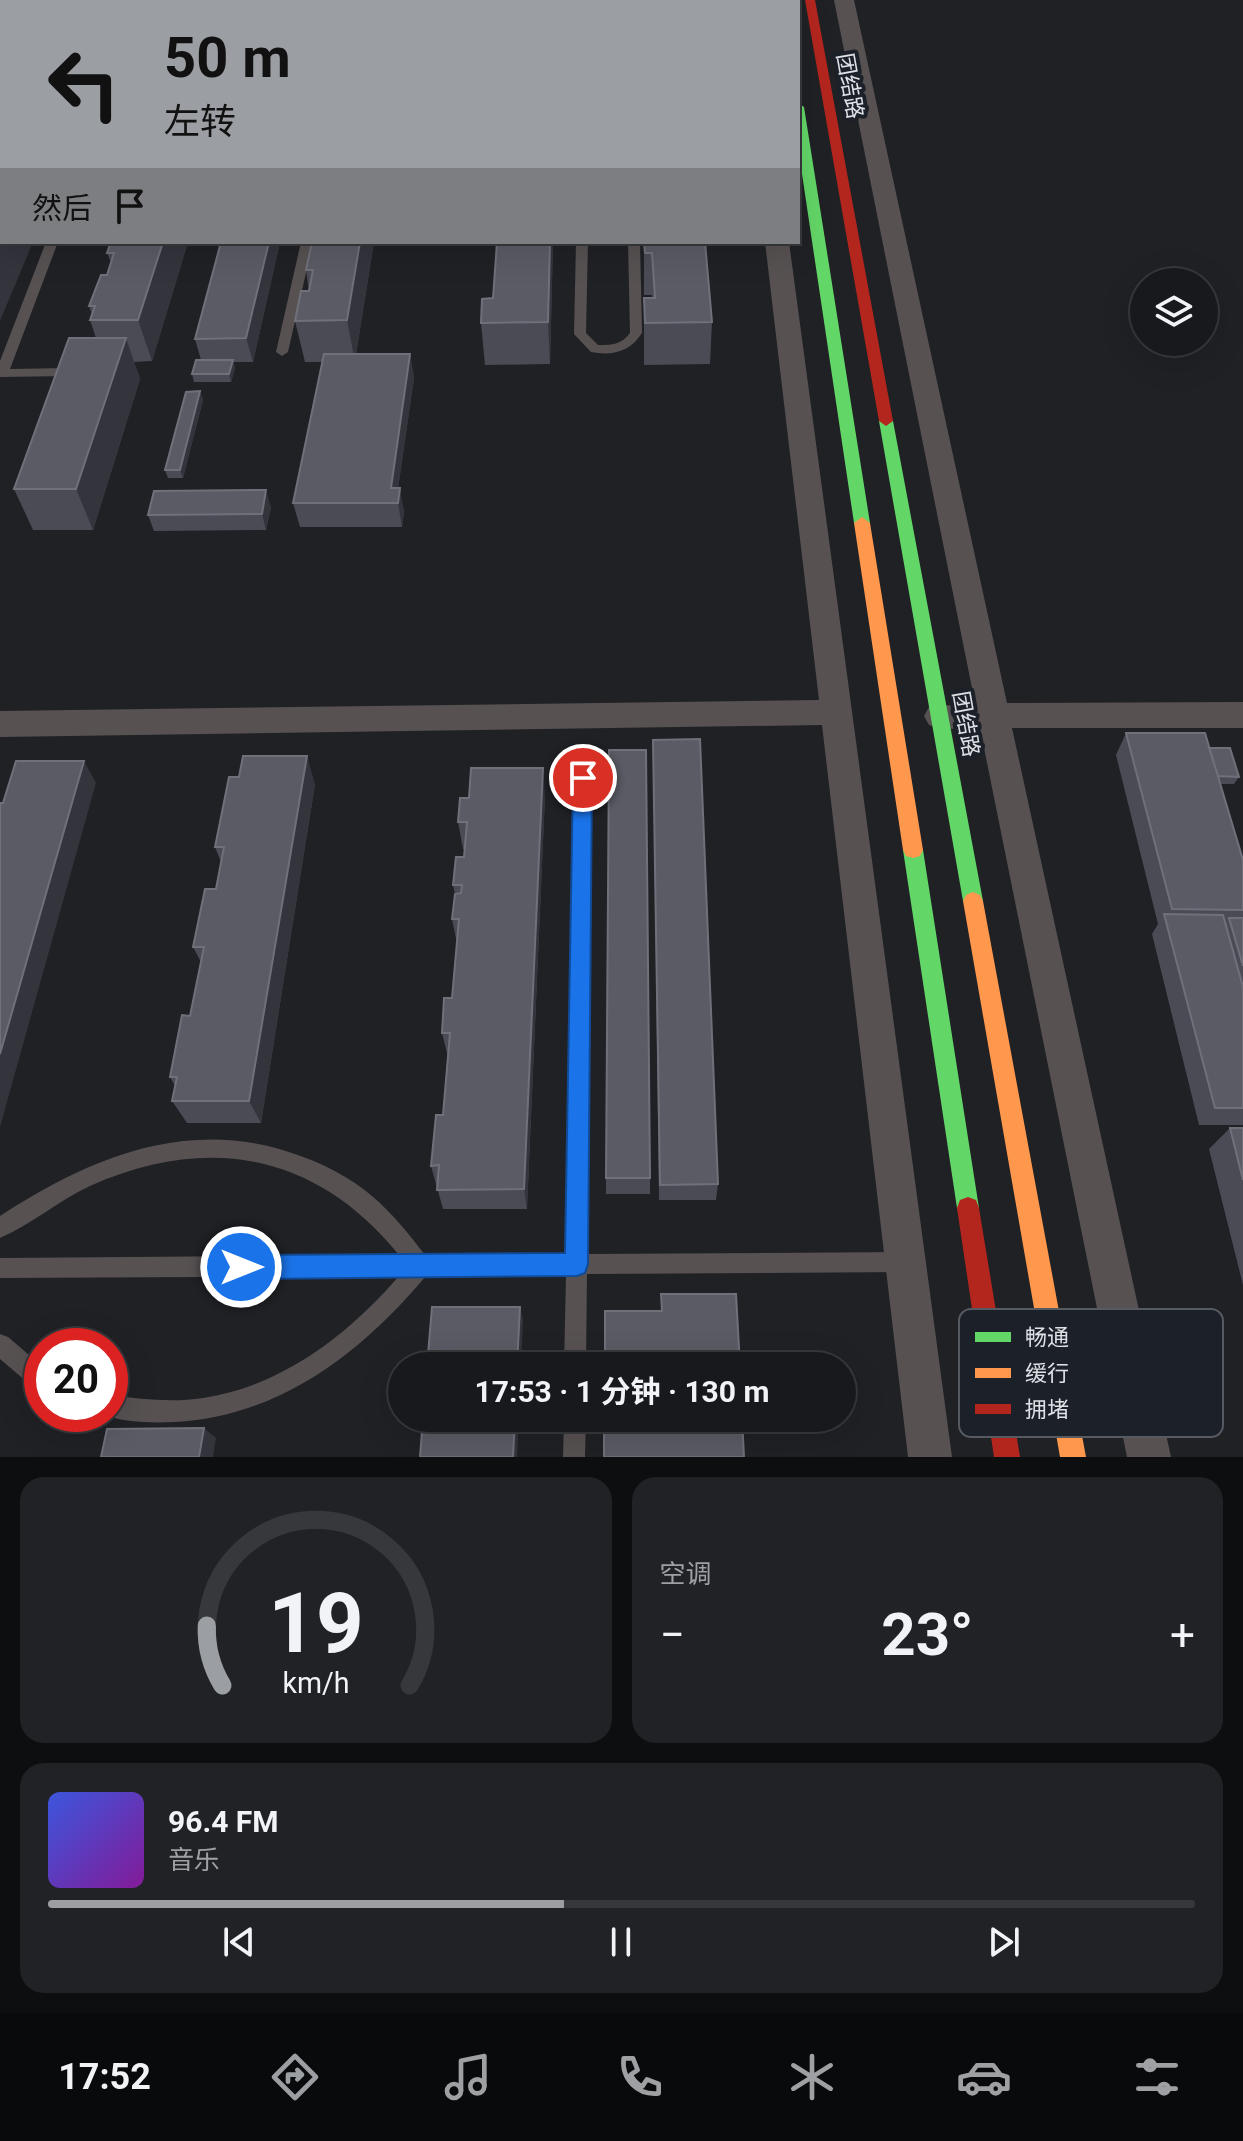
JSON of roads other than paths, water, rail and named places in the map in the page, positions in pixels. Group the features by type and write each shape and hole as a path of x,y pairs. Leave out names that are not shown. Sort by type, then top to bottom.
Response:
{"main road":[{"name":"团结路","path":"810,0 1046,1309"},
{"path":"800,120 984,1309"},
{"path":"1004,1437 1007,1457"},
{"name":"团结路","path":"1069,1437 1073,1457"}],"street":[{"path":"844,0 1118,1309"},
{"path":"777,244 930,1457"},
{"path":"0,724 837,712"},
{"path":"940,716 1243,715"},
{"path":"1145,1437 1149,1457"}],"lane":[{"path":"51,244 1,373 68,372"},
{"path":"282,352 307,244"},
{"path":"582,244 580,334 595,349 622,349 630,345 636,333 634,244"},
{"path":"575,1352 583,778"},
{"path":"0,1228 46,1194 111,1164 177,1148 242,1149 302,1165 356,1195 421,1266"},
{"path":"0,1268 906,1262"},
{"path":"128,1409 190,1411 245,1399 297,1378 345,1347 388,1309 421,1266"},
{"path":"0,1345 24,1365"},
{"path":"574,1457 575,1432"}]}
